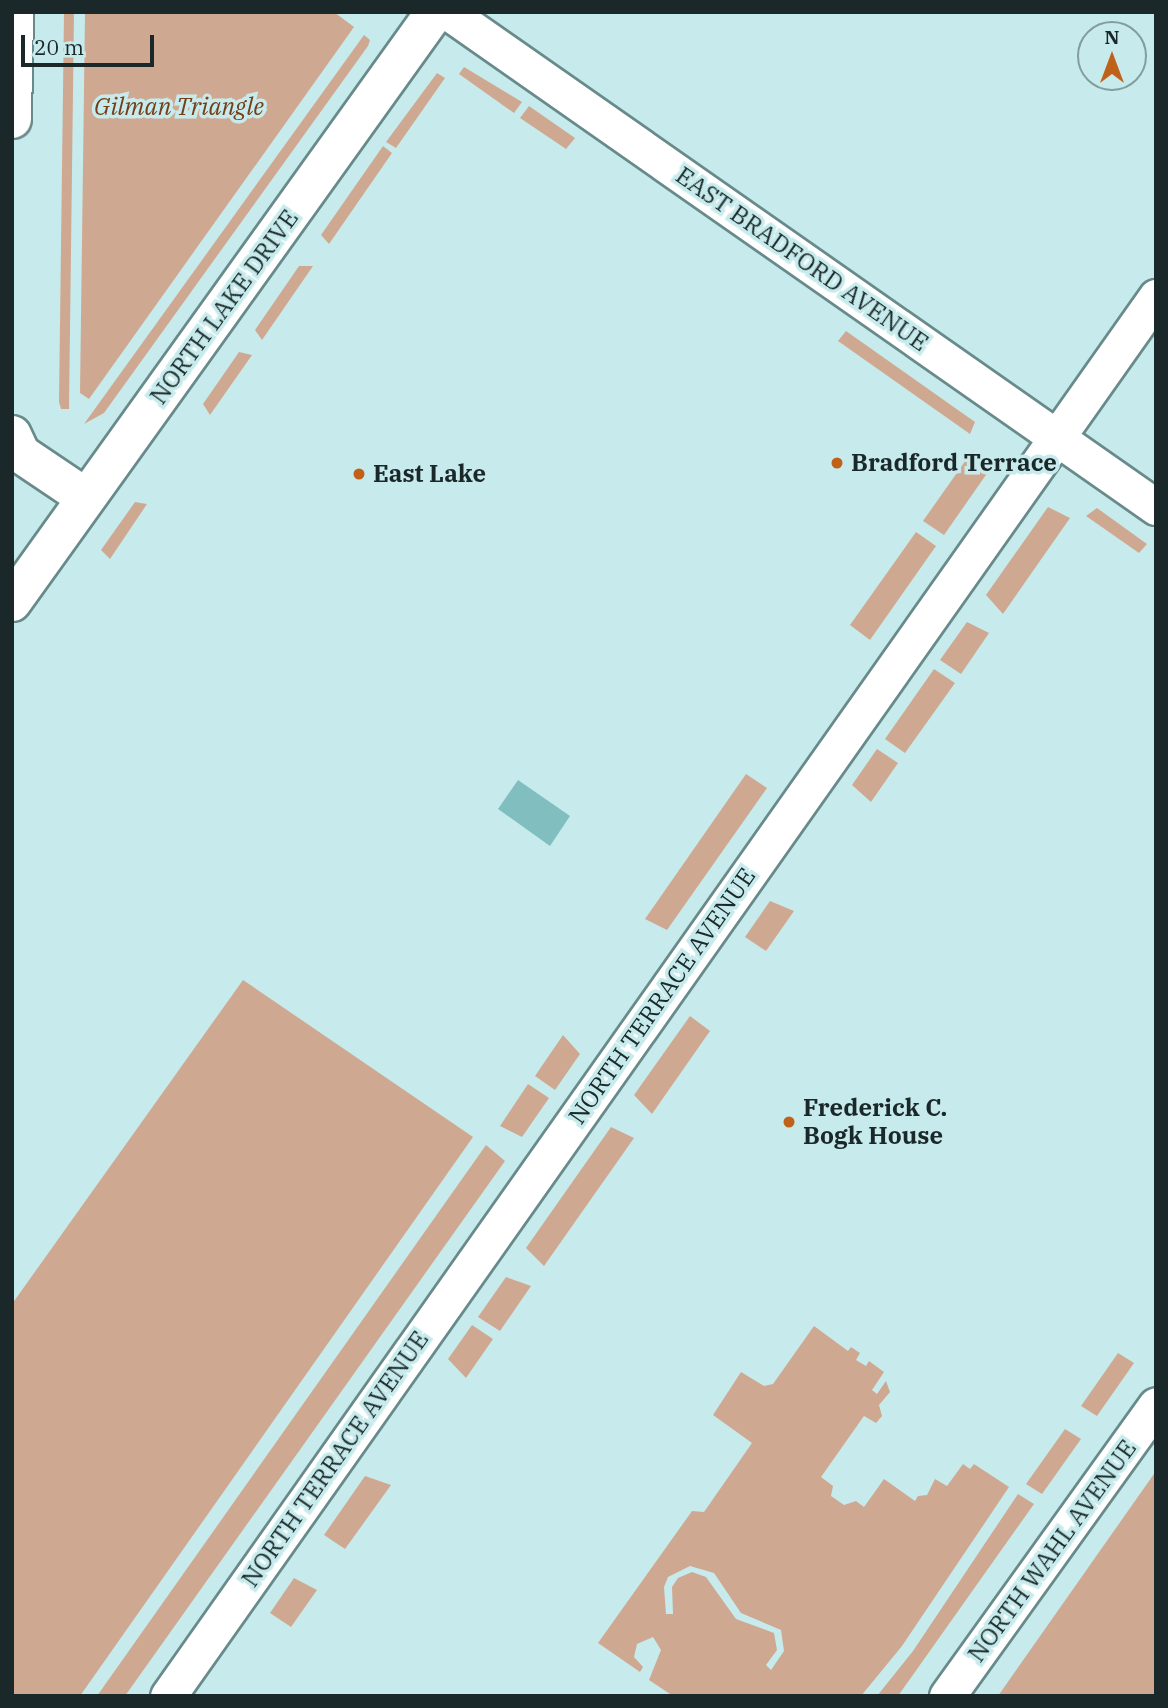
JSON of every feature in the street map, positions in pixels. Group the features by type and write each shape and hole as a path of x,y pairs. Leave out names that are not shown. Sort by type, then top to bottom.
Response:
{"street":[{"path":"12,119 14,12"},
{"name":"NORTH LAKE DRIVE","path":"12,602 435,12"},
{"name":"EAST BRADFORD AVENUE","path":"448,12 1156,507"},
{"name":"NORTH TERRACE AVENUE","path":"167,1696 1156,297"},
{"path":"12,435 21,454 85,497"},
{"name":"NORTH WAHL AVENUE","path":"947,1696 1156,1405"}],"green space":[{"path":"64,12 74,12 69,409 61,409 59,402"},
{"name":"Gilman Triangle","path":"85,12 334,12 354,27 89,399 80,393"},
{"path":"364,35 370,40 368,46 104,413 84,424"},
{"path":"464,67 522,102 514,113 459,74"},
{"path":"437,73 445,78 396,148 386,142"},
{"path":"529,106 575,138 566,149 520,118"},
{"path":"383,146 392,153 329,244 321,235"},
{"path":"299,266 313,266 262,340 255,330"},
{"path":"846,331 975,422 970,434 838,341"},
{"path":"239,352 252,355 210,415 203,404"},
{"path":"973,450 988,472 944,535 923,521"},
{"path":"135,502 147,504 110,559 101,550"},
{"path":"1048,507 1070,518 1003,614 986,595"},
{"path":"1097,508 1147,544 1139,553 1086,516"},
{"path":"916,532 936,546 870,640 850,625"},
{"path":"967,622 989,633 961,674 940,660"},
{"path":"934,669 955,683 905,753 885,739"},
{"path":"877,749 898,763 871,802 852,785"},
{"path":"746,774 767,788 667,930 645,919"},
{"path":"770,901 794,911 766,951 745,937"},
{"path":"243,980 473,1137 80,1696 12,1696 12,1304"},
{"path":"690,1016 710,1031 652,1114 634,1095"},
{"path":"563,1035 580,1054 555,1090 535,1076"},
{"path":"528,1084 549,1098 522,1137 500,1126"},
{"path":"611,1127 634,1138 544,1266 526,1248"},
{"path":"486,1145 505,1161 125,1696 97,1696"},
{"path":"506,1277 531,1286 500,1331 478,1317"},
{"path":"472,1325 493,1339 466,1378 448,1359"},
{"path":"814,1326 848,1351 851,1347 860,1353 856,1360 866,1366 869,1361 884,1372 872,1390 877,1394 886,1381 890,1392 879,1405 882,1416 876,1423 864,1416 821,1477 833,1486 831,1496 844,1505 856,1501 864,1507 884,1479 915,1501 918,1496 927,1495 935,1479 947,1486 963,1464 970,1469 974,1464 1009,1487 902,1646 861,1696 673,1696 649,1680 661,1650 653,1637 637,1644 634,1657 643,1667 640,1672 598,1643 692,1511 704,1512 752,1443 713,1415 741,1372 764,1386 773,1384","holes":["690,1566 714,1573 741,1613 781,1630 784,1651 771,1670 766,1665 777,1650 774,1633 736,1619 706,1577 692,1572 678,1578 672,1587 673,1614 666,1614 664,1587 668,1577"]},
{"path":"1118,1353 1134,1363 1097,1416 1081,1406"},
{"path":"1065,1429 1081,1439 1042,1494 1026,1484"},
{"path":"1156,1471 1156,1696 998,1696"},
{"path":"365,1476 391,1485 345,1549 324,1535"},
{"path":"1018,1494 1034,1504 898,1696 877,1696 913,1651"},
{"path":"294,1578 317,1590 291,1627 270,1613"}],"water":[{"path":"518,780 570,816 550,846 498,809"}],"place":[{"name":"Bradford Terrace","path":"837,463"},
{"name":"East Lake","path":"359,474"},
{"name":"Frederick C. Bogk House","path":"789,1122"}]}
